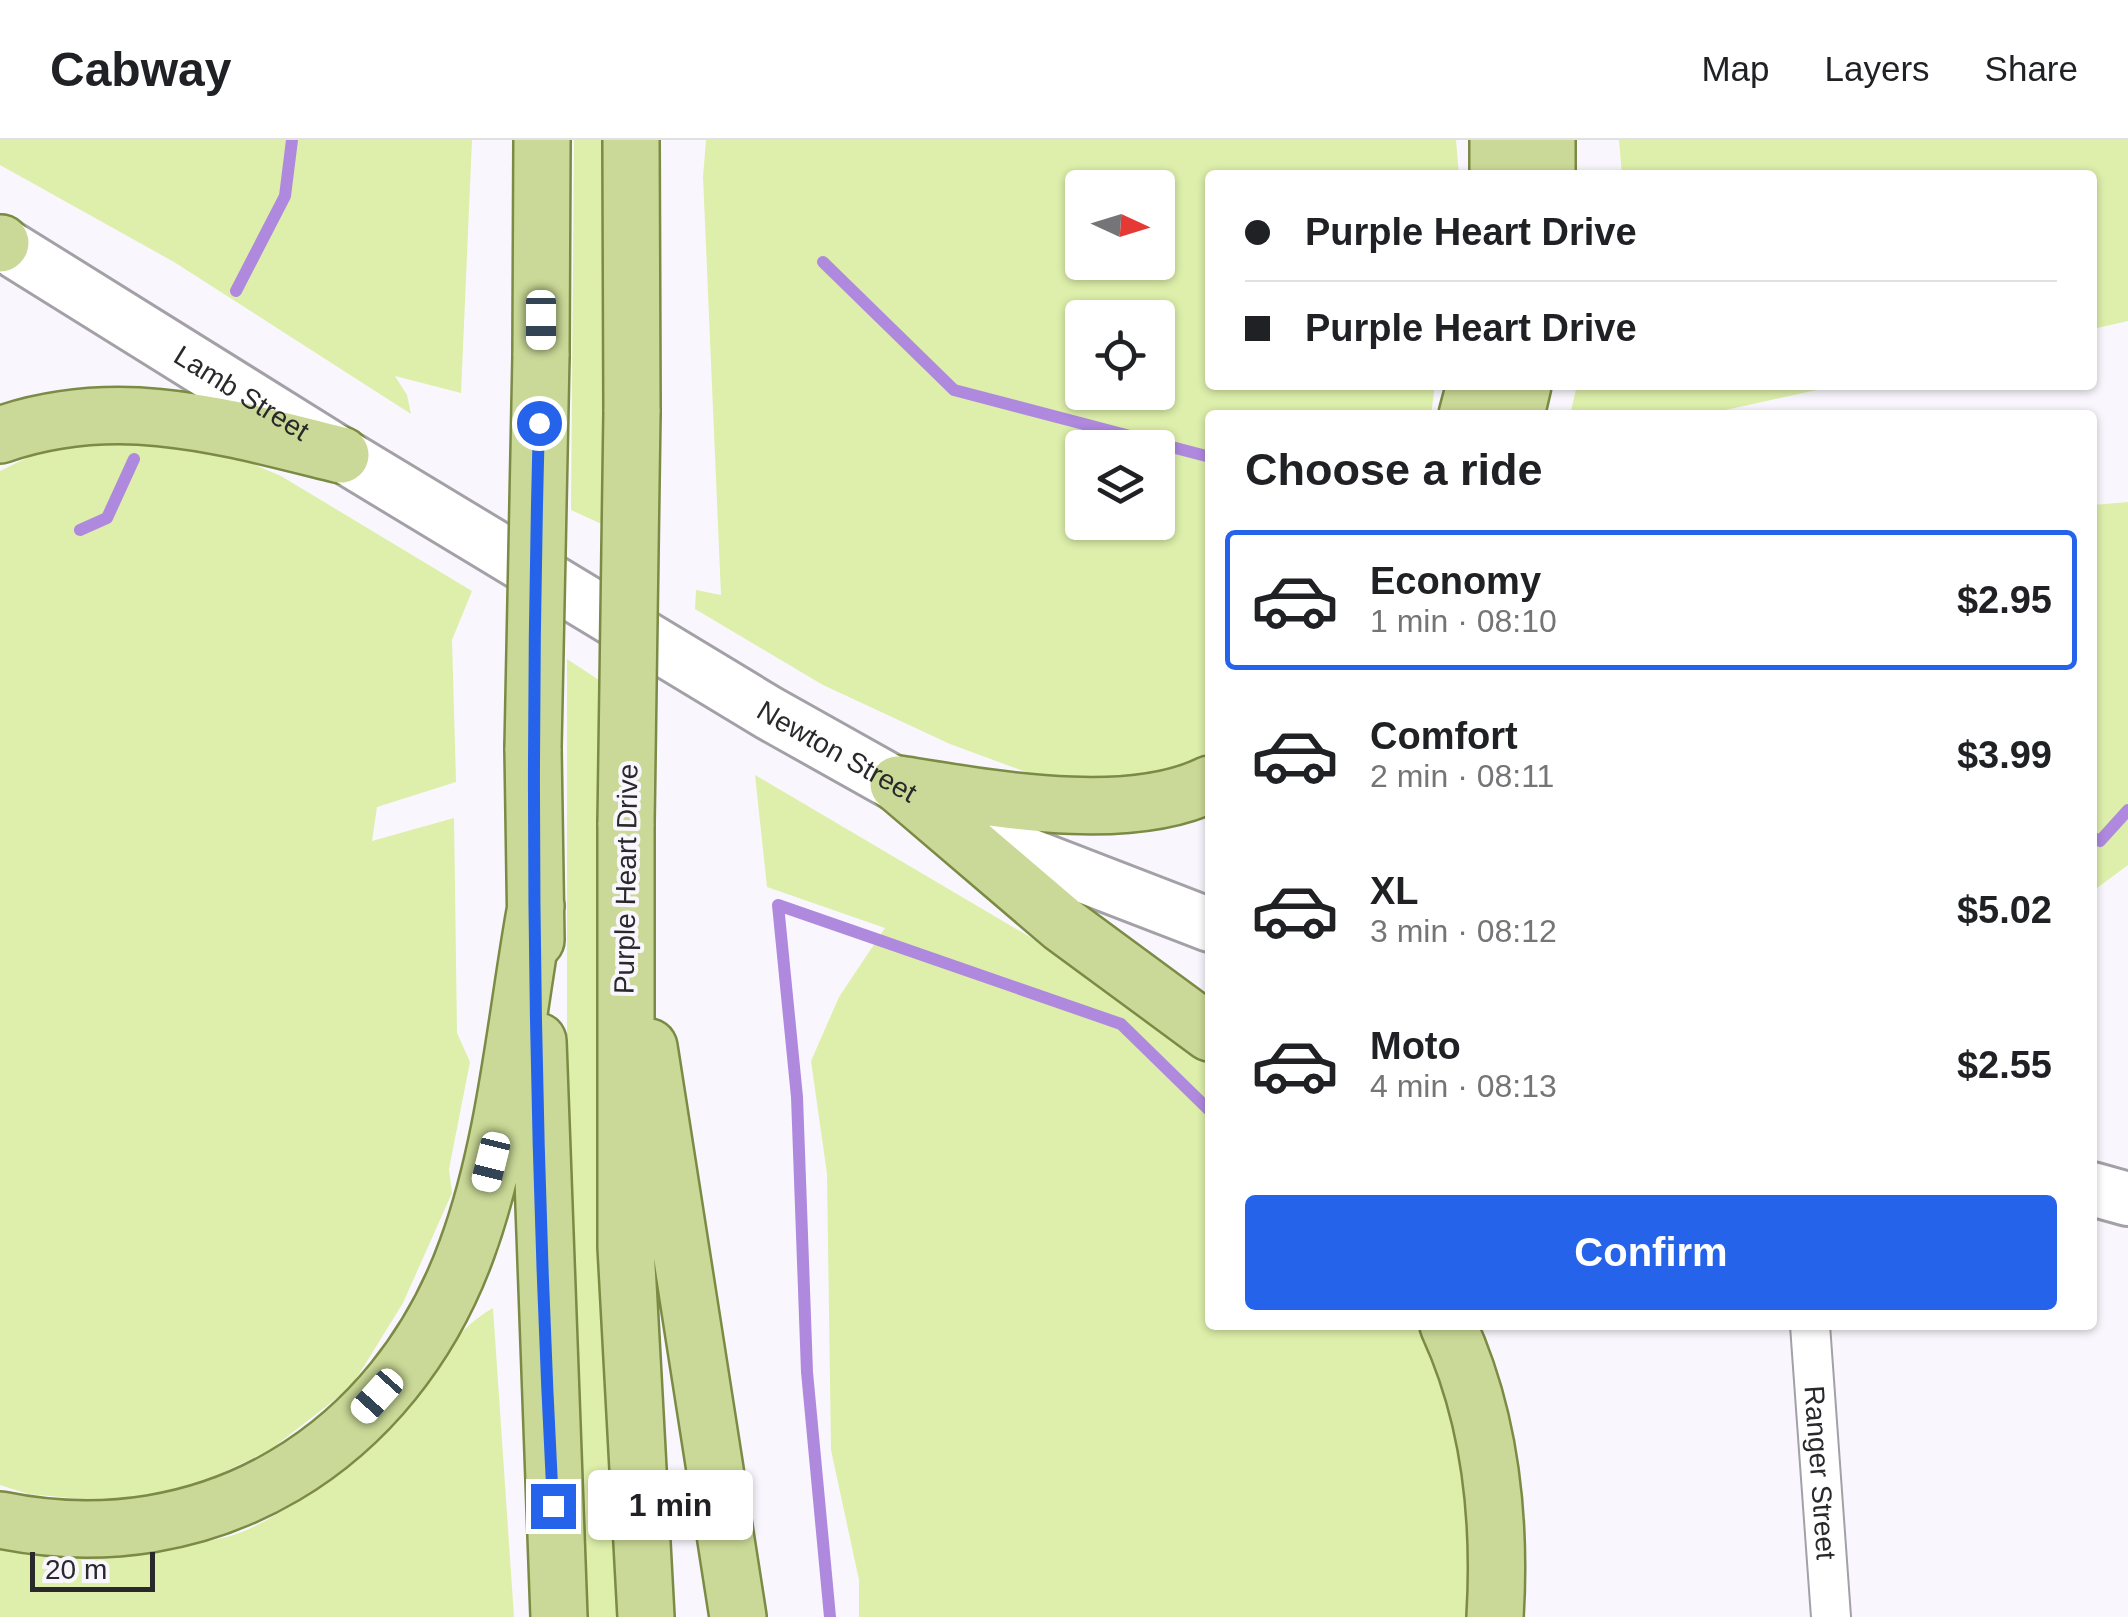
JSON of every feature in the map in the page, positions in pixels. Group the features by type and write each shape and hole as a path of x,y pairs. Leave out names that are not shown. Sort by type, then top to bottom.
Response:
{"main road":[{"path":"542,140 533,748 543,1270 559,1617"},
{"name":"Purple Heart Drive","path":"631,140 626,1247 646,1617"},
{"path":"632,236 650,140"},
{"path":"1498,140 1498,170"},
{"path":"1547,140 1547,170"},
{"name":"Lamb Street","path":"0,243 485,540"},
{"path":"0,435 85,414 130,413 223,427 341,455"},
{"name":"Newton Street","path":"485,540 769,713 1008,847 1205,923"},
{"path":"898,784 1032,802 1140,806 1163,803 1205,786"},
{"path":"898,784 1062,924 1205,1029"},
{"path":"0,1520 39,1528 125,1530 229,1506 284,1478 324,1449 394,1377 426,1334 468,1248 491,1162 536,906"},
{"path":"625,923 658,1096 738,1617"},
{"path":"2097,1190 2128,1199"},
{"path":"1450,1330 1480,1418 1494,1491 1498,1565 1495,1617"}],"street":[{"name":"Ranger Street","path":"1810,1330 1831,1617"}],"green space":[{"path":"0,140 472,140 461,393 395,376 407,395 411,414 174,262 0,165"},
{"path":"574,140 609,140 606,526 571,510"},
{"path":"706,140 1456,140 1459,170 1205,170 1205,390 1434,390 1432,410 1205,410 1205,759 1150,781 1053,782 950,744 823,685 695,609 696,590 721,595 703,177"},
{"path":"1619,140 2128,140 2128,321 2097,328 2097,170 1622,170"},
{"path":"1576,390 1816,390 1726,410 1571,410"},
{"path":"127,433 211,446 281,476 472,591 452,640 456,782 377,807 372,841 454,818 457,1033 470,1062 449,1169 452,1193 403,1303 351,1387 270,1450 190,1488 124,1503 28,1494 0,1485 0,471 43,450"},
{"path":"2128,502 2128,865 2097,888 2097,505"},
{"path":"567,659 602,682 621,1617 588,1617 567,1171"},
{"path":"755,775 1115,987 1205,1059 1205,1330 1421,1330 1445,1394 1462,1468 1469,1543 1468,1617 859,1617 859,1580 831,1450 827,1174 811,1061 839,997 885,928 767,887"},
{"path":"493,1308 514,1617 0,1617 0,1541 156,1546 187,1544 242,1532 307,1495 371,1444 404,1409 454,1341"}],"waterway":[{"path":"236,291 285,196 292,140"},
{"path":"823,262 954,390 1205,456"},
{"path":"80,530 107,518 134,459"},
{"path":"2097,840 2100,841 2128,810"},
{"path":"830,1617 807,1372 797,1097 778,905 1121,1024 1205,1106"}],"route":[{"path":"539,423 533,748 543,1270 553,1506"}]}
